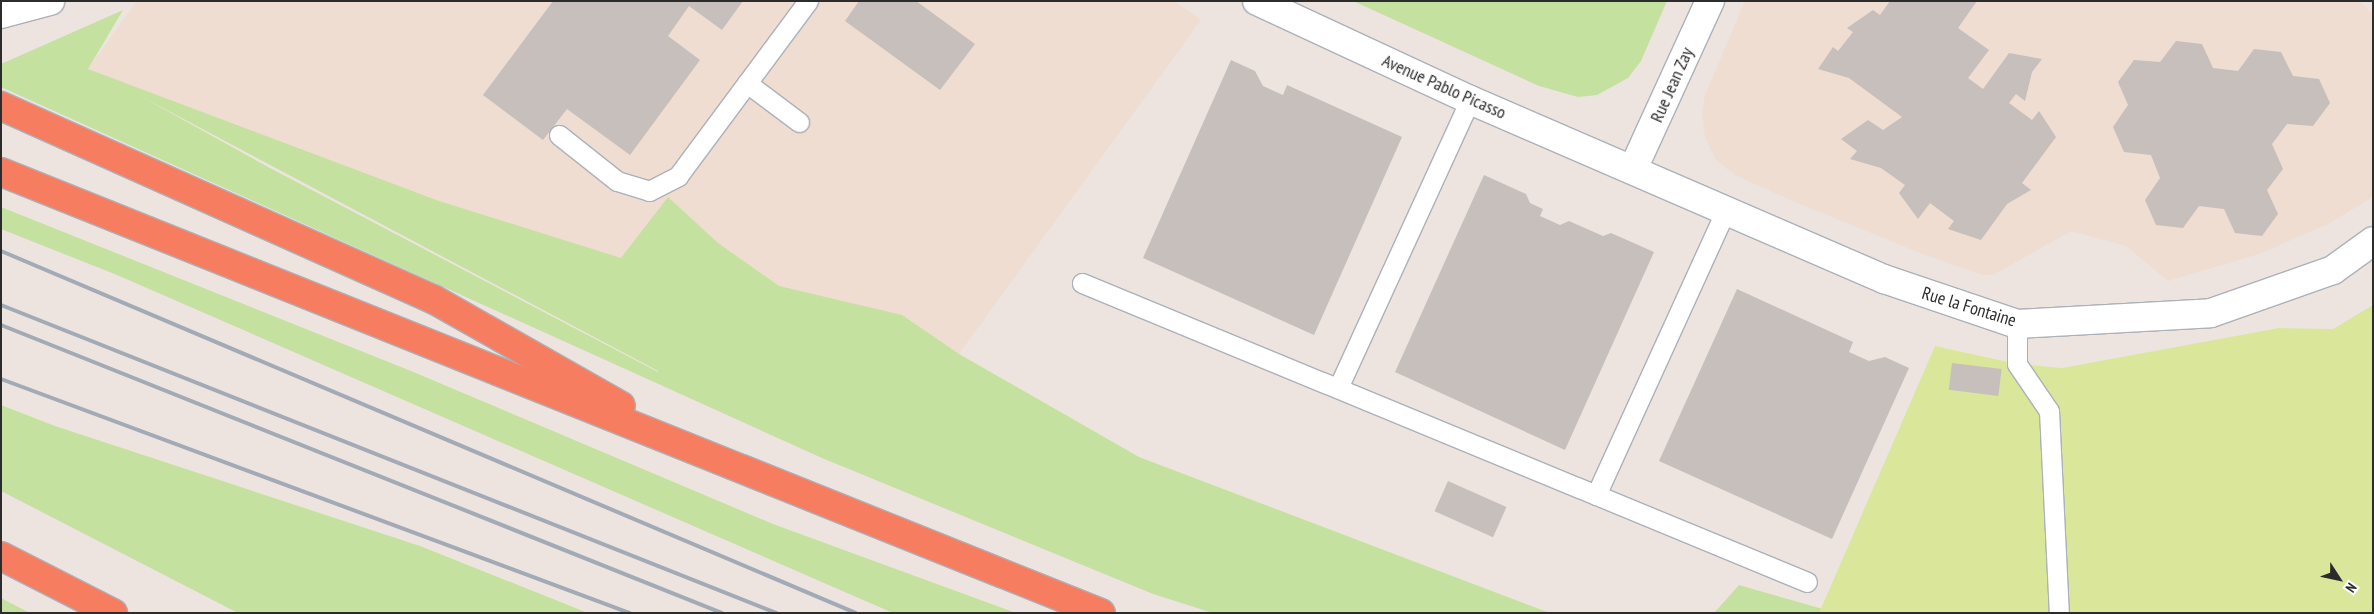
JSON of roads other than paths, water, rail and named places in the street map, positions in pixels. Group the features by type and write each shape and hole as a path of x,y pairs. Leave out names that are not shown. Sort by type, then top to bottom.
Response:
{"highway":[{"path":"1,106 433,299 718,460"},
{"path":"1,172 1101,613"},
{"path":"1,556 113,613"}],"street":[{"path":"1,14 50,1"},
{"name":"Avenue Pablo Picasso","path":"1257,1 1470,100 1633,169"},
{"name":"Rue Jean Zay","path":"1633,169 1710,1"},
{"name":"Rue la Fontaine","path":"1633,169 1884,279 2017,324 2211,313 2333,270 2373,241"}],"lane":[{"path":"558,135 617,181 648,191 678,176 808,1"},
{"path":"747,84 799,122"},
{"path":"1338,388 1470,100"},
{"path":"1596,495 1726,210"},
{"path":"1082,283 1807,582"},
{"path":"2017,324 2017,364 2049,411 2059,613"}],"railway":[{"path":"1,251 856,613"},
{"path":"1,305 776,613"},
{"path":"1,325 722,613"},
{"path":"1,379 630,613"}]}
